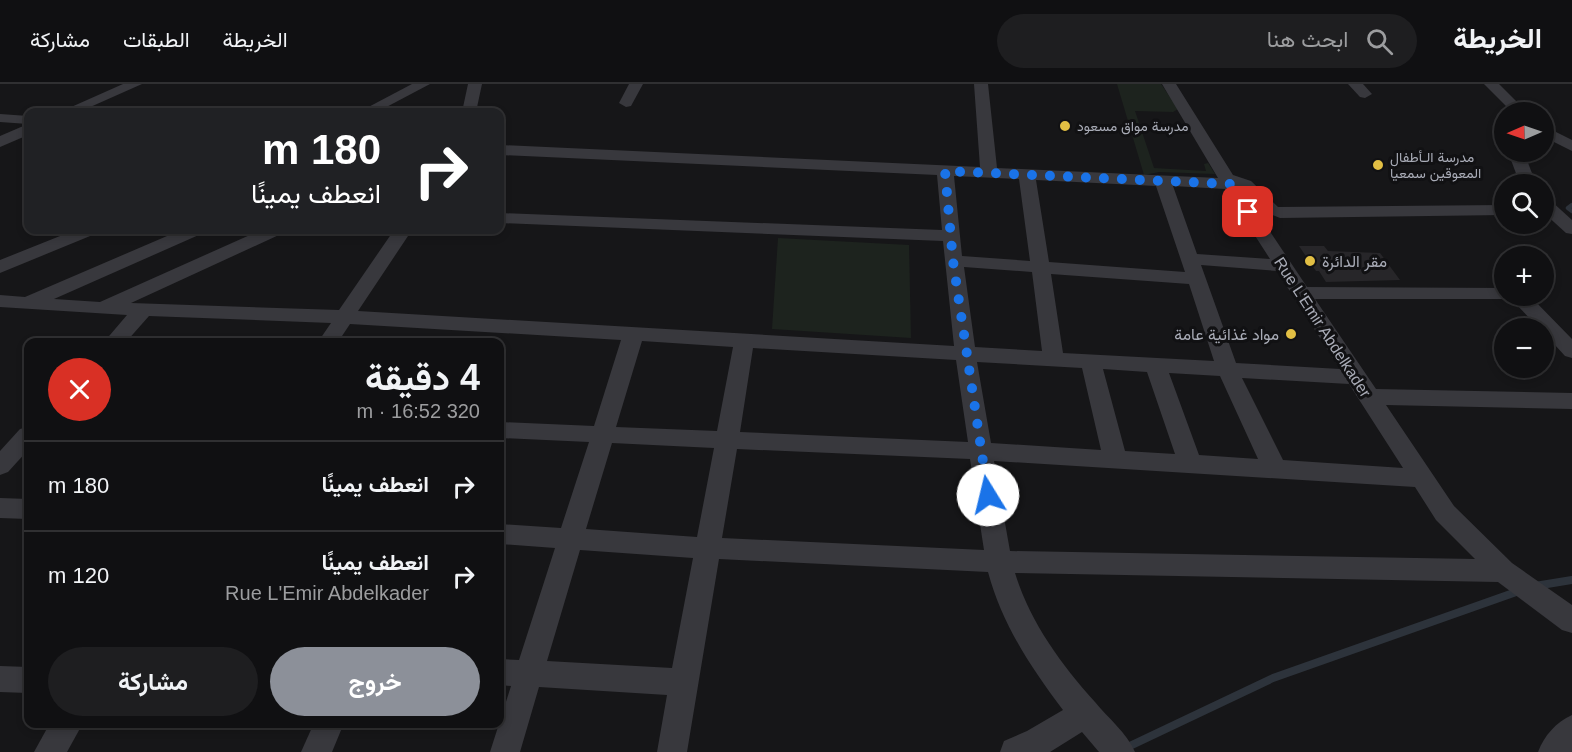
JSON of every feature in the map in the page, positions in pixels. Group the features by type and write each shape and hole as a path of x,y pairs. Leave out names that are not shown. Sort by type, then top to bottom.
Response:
{"street":[{"path":"77,108 135,84"},
{"path":"374,108 423,84"},
{"path":"468,108 475,84"},
{"path":"626,103 636,84"},
{"path":"981,84 989,173"},
{"name":"Rue L'Emir Abdelkader","path":"1168,84 1228,181 1445,513 1510,577 1572,621"},
{"path":"1491,84 1510,102"},
{"path":"0,118 24,120"},
{"path":"0,142 24,131"},
{"path":"1554,136 1572,146"},
{"path":"504,150 989,173 1162,180 1239,180 1252,187 1267,208 1280,213 1494,210"},
{"path":"945,171 953,261 981,451 999,562 1010,600 1026,633 1085,713 1120,752"},
{"path":"1027,174 1054,360"},
{"path":"1162,180 1228,370 1275,469"},
{"path":"1554,214 1572,229"},
{"path":"504,218 950,236"},
{"path":"0,267 79,234"},
{"path":"27,303 186,234"},
{"path":"103,308 266,234"},
{"path":"331,338 400,234"},
{"path":"1189,259 1283,266"},
{"path":"953,261 1196,279"},
{"path":"1301,293 1494,294"},
{"path":"0,301 103,308 344,317 633,336 1355,377"},
{"path":"1529,306 1572,351"},
{"path":"118,338 144,309"},
{"path":"505,752 633,336"},
{"path":"672,752 744,342"},
{"path":"1091,362 1115,459"},
{"path":"1156,366 1190,463"},
{"path":"1368,397 1572,401"},
{"path":"504,430 981,451 1420,478"},
{"path":"0,466 24,439"},
{"path":"0,508 24,509"},
{"path":"504,534 571,537 709,549 999,562 1510,577"},
{"path":"504,672 685,682"},
{"path":"0,679 24,680"},
{"path":"1015,752 1038,742 1085,713"},
{"path":"49,752 65,728"},
{"path":"316,752 327,728"},
{"path":"1553,752 1572,730"}],"shaded area":[{"path":"1117,84 1161,84 1178,109 1173,112 1135,111 1154,168 1206,171 1204,164 1208,163 1215,174 1159,172 1144,175"},
{"path":"778,238 909,245 911,338 772,329"}],"building":[{"path":"1299,246 1324,246 1328,251 1380,253 1400,280 1326,282"}],"waterway":[{"path":"1572,205 1568,208 1572,211"},
{"path":"1535,586 1572,580"},
{"path":"1117,752 1273,678 1519,591"}],"place":[{"name":"مدرسة مواق مسعود","path":"1065,126"},
{"name":"مدرسة الـأطفال المعوقين سمعيا","path":"1378,165"},
{"name":"مقر الدائرة","path":"1310,261"},
{"name":"مواد غذائية عامة","path":"1291,334"}],"route":[{"path":"988,495 953,261 945,171 1230,184 1248,212"}]}
